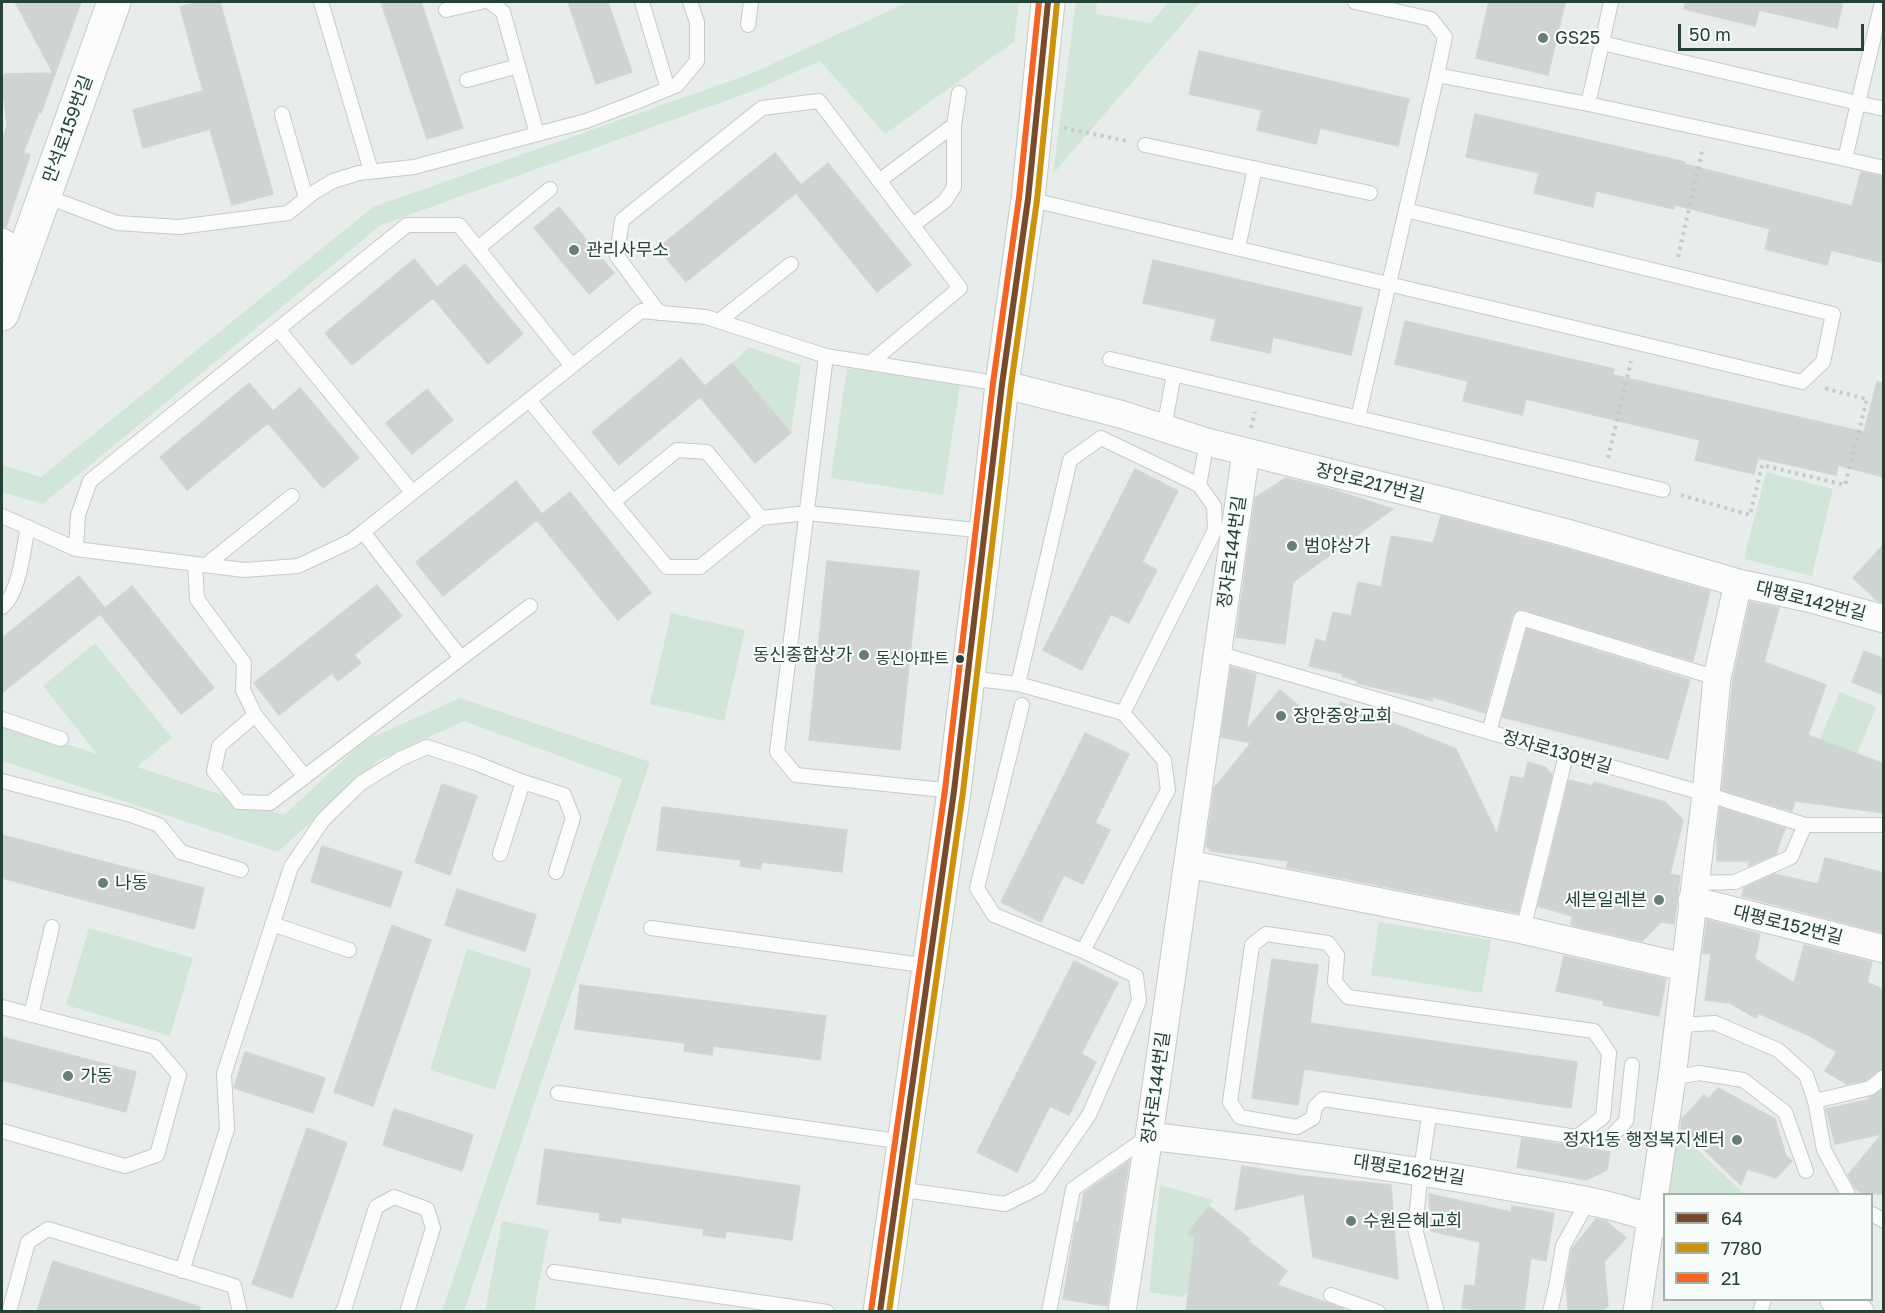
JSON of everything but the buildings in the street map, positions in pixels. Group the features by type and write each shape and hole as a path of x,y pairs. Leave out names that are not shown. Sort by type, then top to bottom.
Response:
{"main road":[{"name":"만석로159번길","path":"2,314 8,252 45,196 114,2"},
{"path":"880,1311 954,791 1002,384 1028,199 1048,2"}],"street":[{"name":"장안로217번길","path":"1002,384 1120,414 1206,442 1556,530 1738,583"},
{"name":"정자로144번길","path":"1122,1311 1246,452"},
{"name":"대평로142번길","path":"1738,583 1808,598 1884,619"},
{"path":"1637,1311 1658,1221 1671,1078 1706,794 1717,678 1738,583"},
{"path":"1188,864 1524,930 1684,967"},
{"name":"대평로152번길","path":"1693,892 1884,949"},
{"name":"대평로162번길","path":"1149,1136 1421,1170 1588,1201 1658,1221"},
{"path":"1838,1301 1860,1311"}],"lane":[{"path":"321,2 371,171"},
{"path":"446,10 481,2"},
{"path":"490,2 503,12 537,134"},
{"path":"642,2 668,89"},
{"path":"45,196 117,223 179,227 288,213 333,181 371,171 414,166 537,134 586,120 677,85 697,61 697,22 690,2"},
{"path":"748,25 751,2"},
{"path":"1356,2 1431,19 1445,37 1358,418"},
{"path":"1588,104 1611,2"},
{"path":"1845,159 1882,2"},
{"path":"1602,43 1884,109"},
{"path":"467,80 518,66"},
{"path":"1437,75 1588,104 1884,168"},
{"path":"913,225 945,201 954,187 954,125 959,93"},
{"path":"659,313 616,256 622,220 762,108 819,101 960,288 870,363"},
{"path":"282,114 306,198"},
{"path":"879,181 954,125"},
{"path":"1145,145 1370,193"},
{"path":"1238,248 1256,168"},
{"path":"478,248 550,189"},
{"path":"1028,199 1802,382 1823,362 1833,314 1406,210"},
{"path":"76,549 78,515 90,482 407,225 459,225 572,366"},
{"path":"719,321 791,264"},
{"path":"2,516 76,549 244,570 298,566 351,541 641,311 706,316 826,356 1002,384"},
{"path":"278,329 412,492"},
{"path":"826,356 777,753 796,775 954,791"},
{"path":"1110,359 1663,490"},
{"path":"1164,428 1174,374"},
{"path":"529,400 667,567 700,567 761,518 807,513 986,531"},
{"path":"1018,684 1070,460 1101,438 1199,485 1214,506 1215,530 1123,713"},
{"path":"1199,485 1206,442"},
{"path":"613,502 676,450 707,452 761,518"},
{"path":"292,496 200,564 196,599 244,663 243,690 255,716 305,777"},
{"path":"2,607 18,578 28,527"},
{"path":"363,532 461,658"},
{"path":"255,716 219,746 214,771 239,802 270,803 530,606"},
{"name":"정자로130번길","path":"1717,678 1521,618 1489,732 1805,825"},
{"path":"1218,653 1489,732"},
{"path":"968,678 1018,684 1123,713 1164,760 1168,790 1083,951"},
{"path":"897,1188 1005,1204 1039,1187 1089,1114 1139,1001 1136,976 1083,951 994,915 977,888 1022,705"},
{"path":"2,719 61,739"},
{"path":"182,1271 227,1129 224,1074 291,867 323,820 360,783 400,759 427,747 564,795 573,818 556,873"},
{"path":"1524,930 1566,755"},
{"path":"2,781 131,815 159,825 182,852 240,870"},
{"path":"500,854 523,782"},
{"path":"1693,892 1735,882 1791,856 1805,825 1884,825"},
{"path":"272,924 349,950"},
{"path":"31,1015 52,927"},
{"path":"651,928 929,966"},
{"path":"1577,1137 1603,1117 1609,1053 1594,1031 1348,997 1335,982 1337,955 1328,943 1266,934 1252,945 1230,1102 1240,1117 1297,1127 1314,1118 1315,1107 1323,1100 1577,1137 1608,1140 1626,1121 1632,1065"},
{"path":"2,1007 155,1047 179,1075 157,1155 125,1166 2,1131"},
{"path":"1678,1025 1715,1023 1778,1050 1806,1074 1815,1101 1824,1150 1847,1193"},
{"path":"1671,1078 1699,1073 1743,1080 1785,1112 1806,1171"},
{"path":"1815,1101 1870,1088 1884,1077"},
{"path":"558,1094 904,1142"},
{"path":"1429,1116 1415,1229 1437,1311"},
{"path":"1049,1311 1073,1189 1149,1136"},
{"path":"345,1311 376,1207 394,1197 427,1209 433,1228 407,1311"},
{"path":"1550,1311 1563,1246 1588,1201"},
{"path":"9,1311 28,1242 48,1229 234,1286 240,1311"},
{"path":"554,1272 827,1311"},
{"path":"1331,1295 1378,1311"}],"path":[{"path":"1036,122 1145,145"},
{"path":"1674,275 1707,129"},
{"path":"1604,477 1636,343"},
{"path":"1663,490 1750,515 1762,465 1845,485 1867,399 1802,382"},
{"path":"1246,452 1258,394"}],"green space":[{"path":"909,2 1019,2 1014,42 885,134 820,61 753,91 381,225 43,504 2,492 2,465 41,477 373,207 750,74"},
{"path":"1076,2 1097,2 1096,14 1150,23 1169,2 1201,2 1053,174"},
{"path":"749,347 801,365 791,433 732,363"},
{"path":"847,368 960,385 943,495 831,478"},
{"path":"1766,472 1833,489 1812,576 1744,559"},
{"path":"671,613 745,630 724,721 650,704"},
{"path":"95,643 172,738 137,767 284,815 364,741 460,698 650,762 464,1311 442,1311 622,779 464,721 379,760 278,852 2,761 2,723 97,754 43,686"},
{"path":"1840,692 1876,707 1857,754 1826,742 1817,745"},
{"path":"1379,922 1491,940 1482,993 1371,975"},
{"path":"89,928 193,958 170,1036 66,1005"},
{"path":"467,949 532,969 495,1090 430,1070"},
{"path":"1677,1130 1743,1193 1668,1193"},
{"path":"1160,1185 1213,1200 1188,1233 1197,1240 1188,1292 1181,1297 1149,1292"},
{"path":"502,1221 549,1230 534,1311 485,1311"}],"transit line":[{"name":"21","path":"871,1311 945,790 993,383 1019,198 1039,2"},
{"name":"64","path":"880,1312 954,791 1002,384 1028,199 1048,2"},
{"name":"7780","path":"889,1312 963,792 1011,385 1037,200 1057,3"}],"place":[{"name":"GS25","path":"1543,38"},
{"name":"관리사무소","path":"574,250"},
{"name":"범야상가","path":"1292,546"},
{"name":"동신종합상가","path":"864,655"},
{"name":"동신아파트","path":"960,659"},
{"name":"장안중앙교회","path":"1281,716"},
{"name":"나동","path":"103,883"},
{"name":"세븐일레븐","path":"1659,900"},
{"name":"가동","path":"68,1076"},
{"name":"정자1동 행정복지센터","path":"1737,1140"},
{"name":"수원은혜교회","path":"1351,1221"}]}
